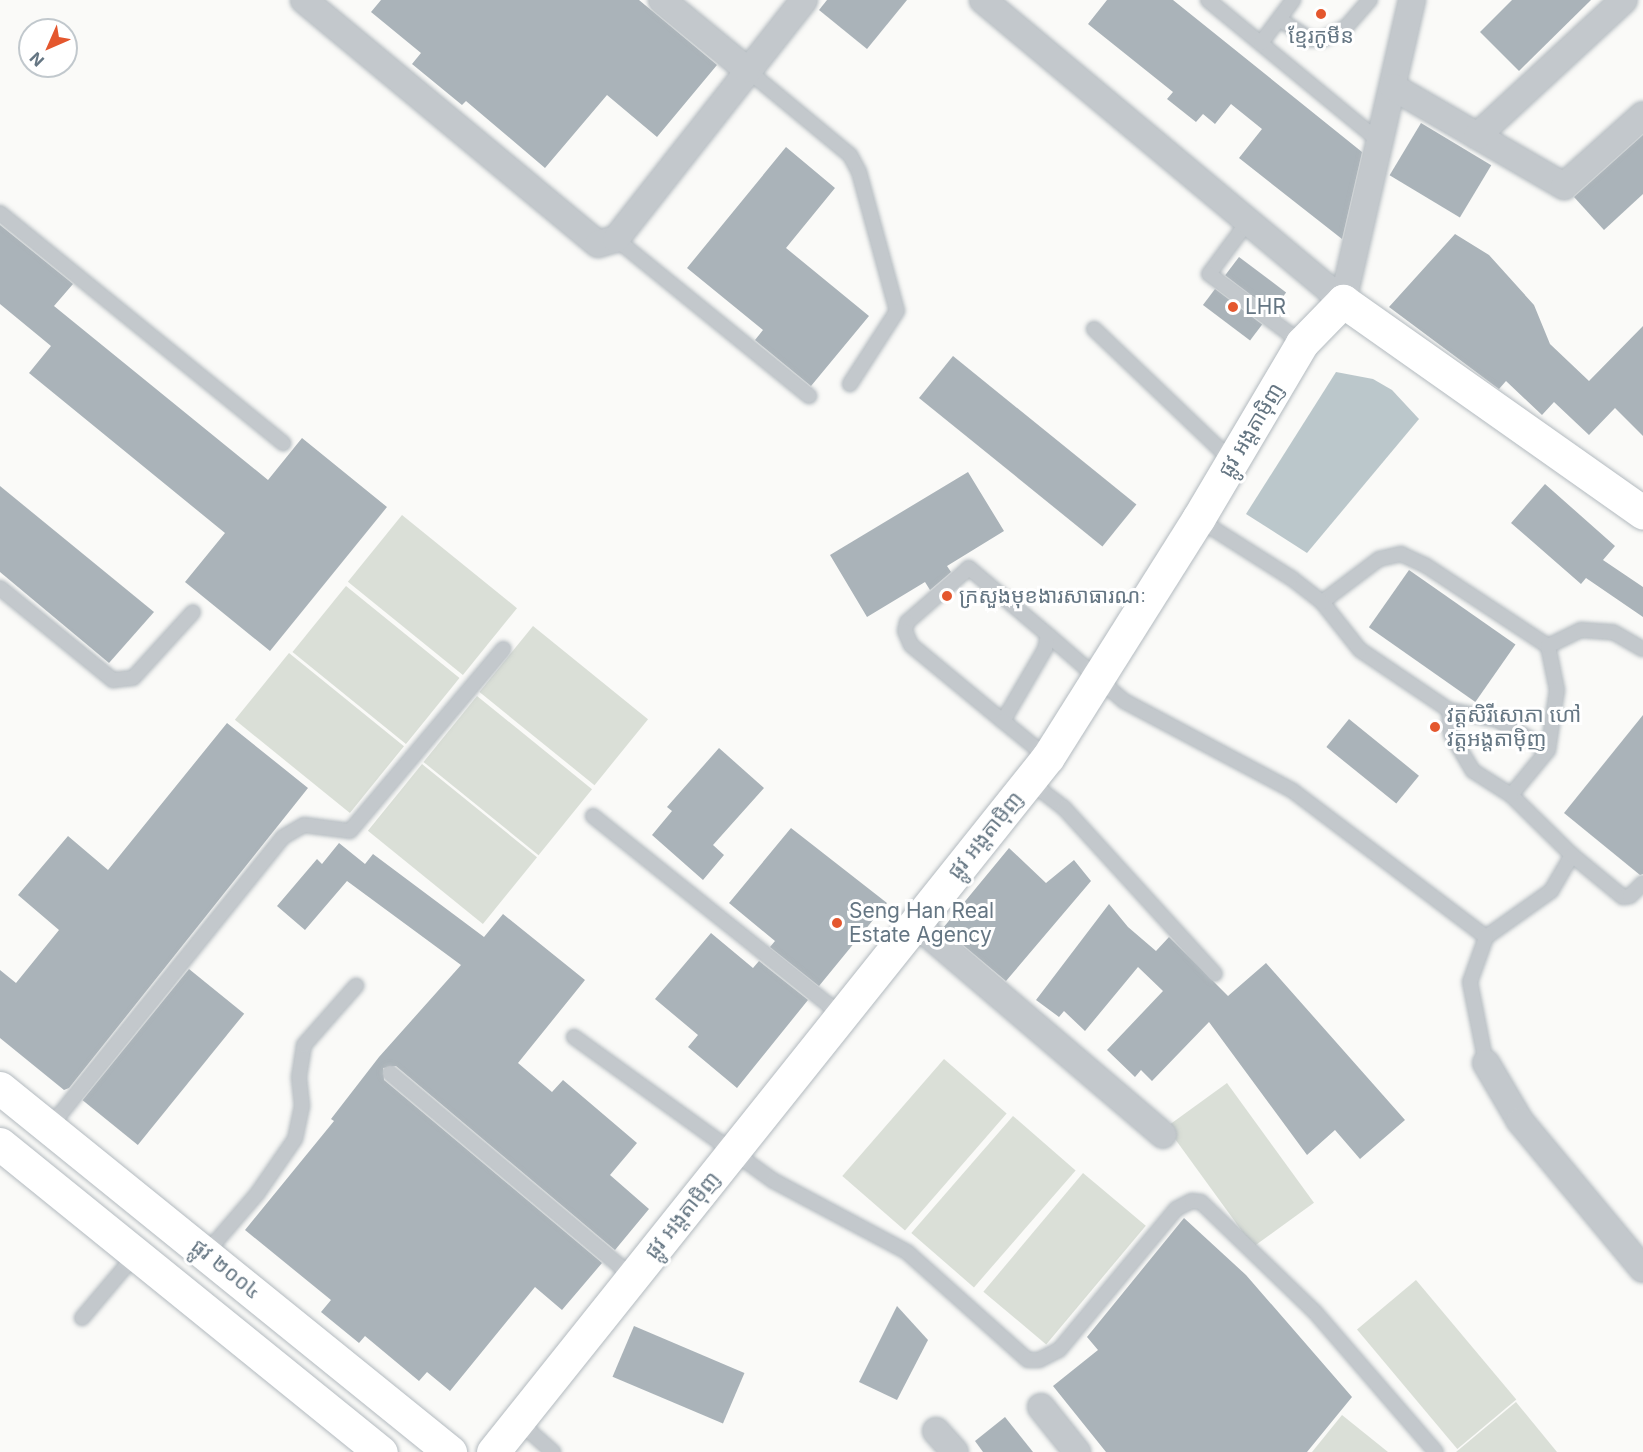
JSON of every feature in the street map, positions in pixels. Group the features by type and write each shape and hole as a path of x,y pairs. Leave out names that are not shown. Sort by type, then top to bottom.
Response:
{"street":[{"path":"304,0 598,244 616,239 746,69 804,0"},
{"path":"662,0 746,69"},
{"path":"983,0 1249,220 1343,301 1643,513"},
{"path":"1343,301 1412,0"},
{"path":"1477,136 1624,0"},
{"path":"1393,87 1564,186 1642,116"},
{"name":"ផ្លូវ អង្តតាម៉ិញ","path":"493,1452 1038,769 1098,680 1198,519 1302,343 1343,301"},
{"path":"915,923 1163,1135"},
{"path":"1486,1063 1520,1121 1642,1264"},
{"name":"ផ្លូវ ២០០៤","path":"0,1088 450,1452"},
{"path":"4,1154 136,1254 381,1452"},
{"path":"1041,1407 1077,1452"},
{"path":"936,1431 955,1452"}],"lane":[{"path":"1208,0 1223,5 1261,43 1379,141"},
{"path":"1261,43 1293,0"},
{"path":"1279,19 1310,39 1323,39 1347,26 1370,0"},
{"path":"746,69 850,155 860,172 897,311 850,384"},
{"path":"0,213 283,443"},
{"path":"1249,220 1209,274 1302,343"},
{"path":"616,239 809,396"},
{"path":"1094,329 1232,461"},
{"path":"1198,519 1291,578 1322,602 1360,650 1449,711 1498,720 1548,750"},
{"path":"1322,602 1379,559 1401,554 1425,565 1548,646 1557,690 1548,750 1511,795"},
{"path":"1215,974 1064,808 1003,721 911,645 905,631 907,622 969,568 1124,701 1293,790 1486,937"},
{"path":"0,588 113,680 133,678 193,612"},
{"path":"1548,646 1581,630 1613,632 1643,649"},
{"path":"1003,721 1045,649 1048,635"},
{"path":"49,1128 283,837 304,825 350,831 503,649"},
{"path":"1449,711 1451,734 1473,771 1511,795 1572,855 1623,897 1630,896 1643,883"},
{"path":"593,816 841,1016"},
{"path":"1486,1063 1470,982 1486,937 1551,891 1572,855"},
{"path":"206,1253 257,1194 295,1139 302,1106 298,1077 304,1045 356,986"},
{"path":"574,1037 731,1153 774,1181 907,1252 1028,1360 1039,1360 1059,1350 1176,1209 1192,1201 1201,1202 1314,1312 1436,1452"},
{"path":"390,1073 633,1276"},
{"path":"82,1318 136,1254"},
{"path":"518,1421 553,1452"}],"shaded area":[{"path":"1336,372 1373,379 1392,390 1419,419 1307,553 1246,514"},
{"path":"402,515 517,608 463,675 348,582"},
{"path":"346,586 459,678 406,744 293,652"},
{"path":"533,626 648,719 595,785 480,692"},
{"path":"289,653 404,746 350,813 235,720"},
{"path":"477,696 592,789 539,855 424,762"},
{"path":"422,764 537,857 483,924 368,831"},
{"path":"944,1059 1007,1113 905,1230 842,1176"},
{"path":"1227,1083 1314,1203 1253,1247 1166,1127"},
{"path":"1013,1116 1076,1170 974,1287 911,1233"},
{"path":"1083,1173 1146,1226 1046,1344 983,1292"},
{"path":"1416,1280 1516,1400 1457,1449 1357,1329"},
{"path":"1516,1402 1557,1452 1456,1452"},
{"path":"1342,1415 1388,1452 1312,1452"}],"building":[{"path":"381,0 639,0 717,65 657,137 607,95 545,168 466,101 462,105 412,64 421,53 371,12"},
{"path":"827,0 907,0 867,49 819,10"},
{"path":"1107,0 1173,0 1362,152 1342,239 1239,158 1262,129 1231,104 1215,124 1203,114 1196,122 1167,99 1173,92 1088,24"},
{"path":"1512,0 1591,0 1519,71 1480,32"},
{"path":"1421,123 1491,165 1460,218 1390,175"},
{"path":"1643,135 1643,194 1604,230 1574,197"},
{"path":"786,147 835,188 786,248 869,316 811,386 755,340 763,330 687,268"},
{"path":"0,225 73,284 54,306 268,480 302,438 387,507 270,651 185,582 225,533 29,373 51,346 0,304"},
{"path":"1455,234 1489,255 1534,305 1550,344 1589,381 1643,326 1643,436 1615,408 1589,435 1554,402 1542,415 1506,381 1499,389 1389,307"},
{"path":"1239,257 1286,293 1272,311 1225,275"},
{"path":"1215,289 1262,325 1250,340 1203,305"},
{"path":"953,356 1136,505 1102,546 919,398"},
{"name":"ក្រសួងមុខងារសាធារណៈ","path":"968,472 1004,531 947,566 951,572 930,590 925,582 867,617 830,555"},
{"path":"1545,484 1615,546 1603,560 1643,587 1643,617 1586,578 1581,584 1511,523"},
{"path":"0,486 154,612 109,663 0,572"},
{"path":"1409,570 1515,645 1475,702 1369,627"},
{"path":"1643,715 1643,874 1640,875 1564,813"},
{"path":"1349,719 1419,776 1396,804 1326,747"},
{"path":"227,723 308,788 69,1088 64,1090 0,1038 0,970 16,983 59,930 18,895 68,836 108,870"},
{"path":"719,748 764,788 713,845 724,855 703,880 652,835 672,811 667,807"},
{"path":"791,828 887,903 819,986 770,947 775,941 729,903"},
{"path":"339,843 365,864 373,854 484,937 503,914 585,980 518,1063 552,1092 563,1080 637,1143 610,1175 649,1209 615,1250 396,1066 383,1068 384,1080 602,1263 562,1310 535,1287 450,1391 427,1372 419,1381 365,1336 359,1343 321,1312 331,1300 245,1230 334,1121 331,1119 379,1057 461,965 347,881 305,930 277,906 317,859 322,864"},
{"path":"1009,848 1046,883 1074,860 1091,881 1006,981 943,928"},
{"path":"1109,904 1128,927 1156,951 1169,937 1228,996 1266,963 1405,1120 1360,1159 1335,1130 1307,1155 1209,1022 1152,1081 1141,1070 1135,1077 1107,1050 1163,991 1138,967 1085,1031 1064,1011 1059,1017 1036,1000"},
{"path":"711,933 753,968 759,961 808,1000 737,1088 688,1047 698,1035 655,999"},
{"path":"189,969 244,1014 138,1145 83,1100"},
{"path":"1184,1218 1246,1275 1352,1397 1307,1452 1106,1452 1053,1386 1098,1350 1087,1337"},
{"path":"897,1306 928,1340 897,1400 859,1382"},
{"path":"634,1326 744,1373 723,1424 613,1377"},
{"path":"1005,1417 1033,1452 983,1452 975,1441"}],"place":[{"name":"ខ្មែរកូមីន","path":"1321,14"},
{"name":"LHR","path":"1233,307"},
{"name":"ក្រសួងមុខងារសាធារណៈ","path":"947,596"},
{"name":"វត្តសិរីសោភា ហៅ វត្តអង្តតាម៉ិញ","path":"1435,727"},
{"name":"Seng Han Real Estate Agency","path":"837,923"}]}
